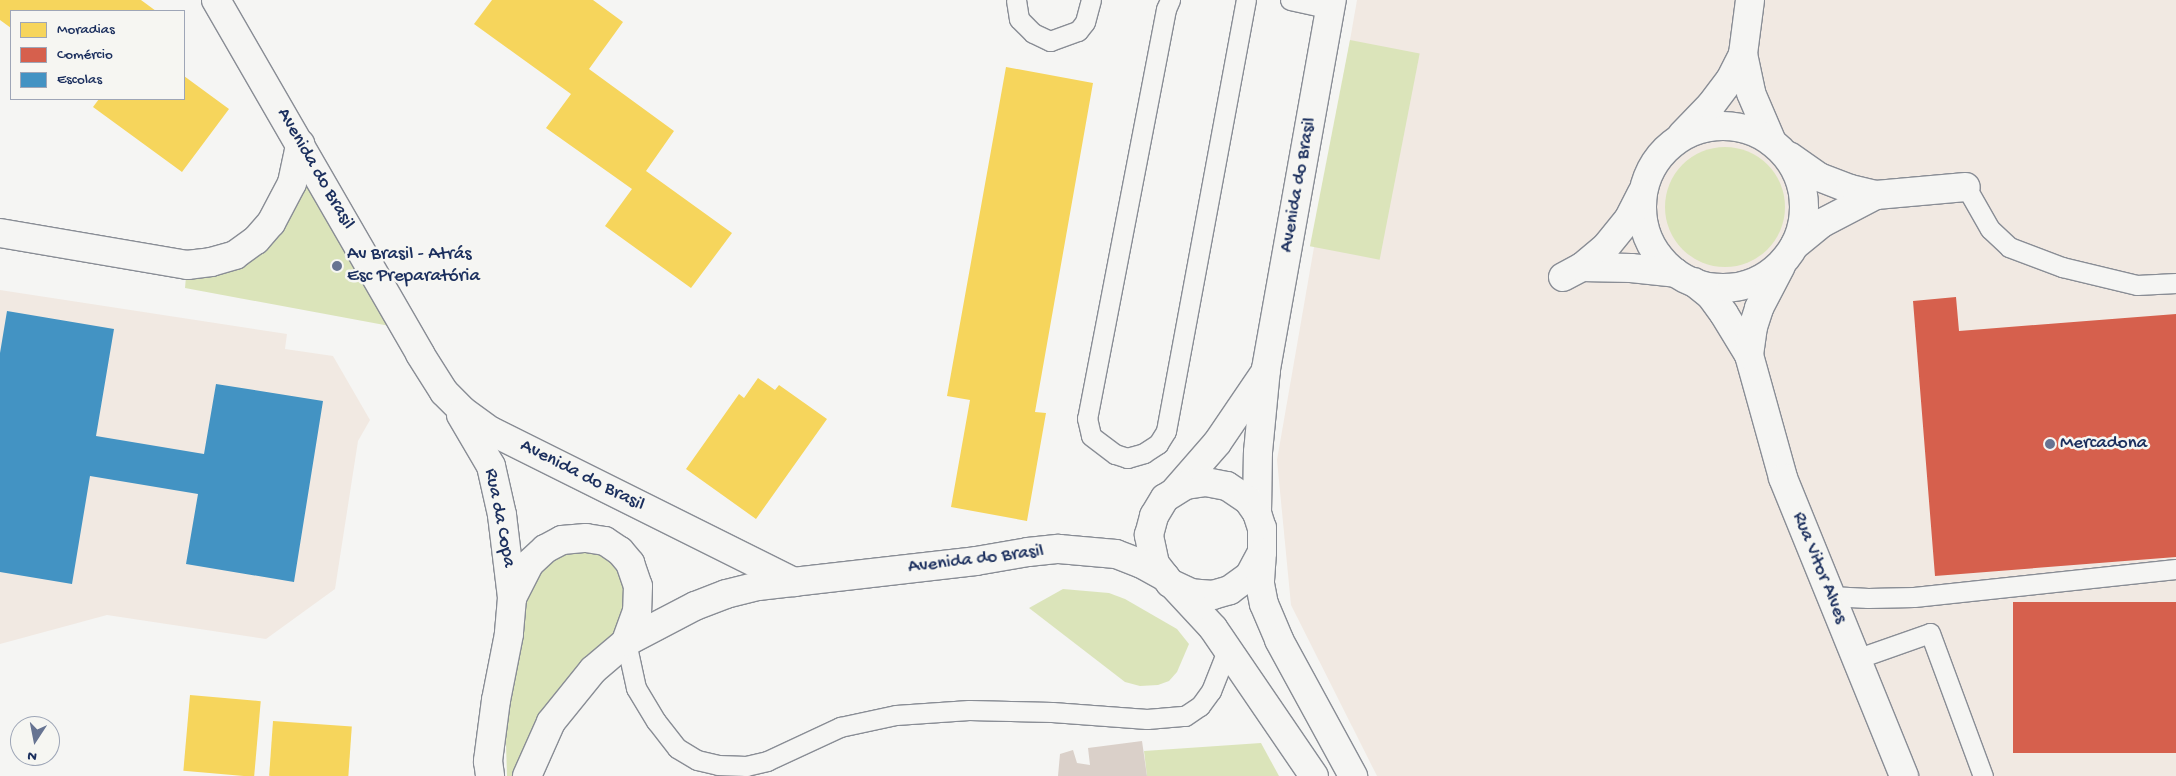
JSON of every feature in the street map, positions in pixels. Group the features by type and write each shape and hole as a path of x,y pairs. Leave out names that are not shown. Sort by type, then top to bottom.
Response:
{"street":[{"name":"Avenida do Brasil","path":"216,0 420,354 444,392 463,411 491,431 794,582 976,561 1059,549 1116,554 1140,563 1168,580 1213,628 1314,776"},
{"name":"Rua Vitor Alves","path":"1750,0 1742,54 1730,80 1711,105 1657,160 1644,187 1642,206 1644,226 1650,244 1662,260 1711,296 1749,356 1783,478 1904,776"},
{"name":"Avenida do Brasil","path":"1257,513 1258,452 1266,369 1332,4"},
{"name":"Rua Vitor Alves","path":"1742,54 1751,93 1779,148 1796,170 1803,188 1805,208 1803,227 1790,253 1766,291 1759,308 1753,327 1749,356"},
{"name":"Rua Vitor Alves","path":"1678,139 1706,128 1736,127 1755,132 1779,148"},
{"path":"0,233 187,264 219,260 235,255 256,240 271,223 292,183 300,144"},
{"path":"1779,148 1819,178 1850,189 1876,195 1966,187"},
{"path":"1644,187 1628,220 1605,248 1572,272 1631,268 1685,278 1713,287 1733,288 1752,283 1769,274 1822,224 1876,195"},
{"path":"1173,494 1217,443 1266,369"},
{"name":"Rua da Copa","path":"444,392 473,433 491,466 502,515 512,598 509,634 496,700 488,761 490,776"},
{"path":"1262,552 1249,576 1230,590 1213,595 1191,594 1168,580 1155,564 1149,535 1154,516 1166,498 1186,485 1206,482 1227,486 1248,500 1257,513 1262,528 1262,552 1260,584 1264,604 1279,640 1353,776"},
{"name":"Rua da Copa","path":"512,598 530,562 545,549 562,540 586,538 605,541 620,551 630,563 638,586 637,611 626,642"},
{"path":"527,776 551,722 593,670 626,642 695,606 726,594 758,586 794,582"}],"lane":[{"path":"1016,0 1019,19 1033,33 1050,41 1078,31 1085,22 1091,0"},
{"path":"1170,0 1164,18 1087,418 1091,436 1114,454 1127,458 1144,454 1158,444 1166,431 1246,0"},
{"path":"1290,0 1332,4"},
{"path":"1966,187 1990,229 2009,247 2062,267 2137,285 2176,283"},
{"path":"1830,596 1868,598 1914,597 2176,569"},
{"path":"1856,659 1930,634 1983,776"},
{"path":"626,642 636,688 656,721 677,748 697,760 718,765 746,766 767,761 840,727 896,715 969,710 1052,712 1147,719 1185,716 1200,706 1211,691 1228,648"}],"shaded area":[{"path":"1357,0 2176,0 2176,776 1377,776 1291,605 1277,460"},
{"path":"0,290 287,334 285,349 333,356 370,420 358,441 335,589 266,639 107,615 0,644"}],"green space":[{"path":"1350,40 1420,54 1380,260 1310,246"},
{"path":"300,144 406,329 185,288 187,265 256,240"},
{"path":"1725,147 1748,151 1768,164 1781,184 1785,207 1781,230 1768,250 1748,263 1725,267 1702,263 1682,250 1669,230 1665,207 1669,184 1682,164 1702,151"},
{"path":"556,548 604,550 624,573 626,605 613,634 592,653 518,776 507,776 505,711 520,610 541,560"},
{"path":"1063,589 1109,593 1125,599 1177,629 1189,644 1177,672 1169,681 1158,685 1140,686 1125,682 1029,608"},
{"path":"1261,743 1279,776 1147,776 1144,751"}],"building: Moradias":[{"path":"0,0 141,0 155,10 10,10 10,27 0,20"},
{"path":"492,0 593,0 623,22 589,69 674,131 646,171 732,233 691,288 605,226 632,189 546,128 571,94 474,24"},
{"path":"1006,67 1093,83 1035,412 1046,413 1027,521 951,507 970,400 947,396"},
{"path":"185,77 229,109 182,172 93,107 98,100 185,100"},
{"path":"758,378 775,390 779,385 827,419 756,519 686,469 739,394 744,398"},
{"path":"190,695 261,701 254,776 183,771"},
{"path":"273,721 352,727 348,776 269,776"}],"building: Comércio":[{"name":"Mercadona","path":"1956,297 1959,331 2176,314 2176,557 1935,576 1913,301"},
{"path":"2013,602 2176,602 2176,753 2013,753"}],"building: Escolas":[{"path":"7,311 114,329 96,436 204,454 216,384 323,401 294,582 186,564 198,494 90,476 72,584 0,572 0,353"}],"building: Outros":[{"path":"1142,741 1147,776 1058,776 1060,754 1073,750 1077,763 1090,765 1088,748"}],"place":[{"name":"Av Brasil - Atrás Esc Preparatória","path":"337,266"},
{"name":"Mercadona","path":"2050,444"}]}
